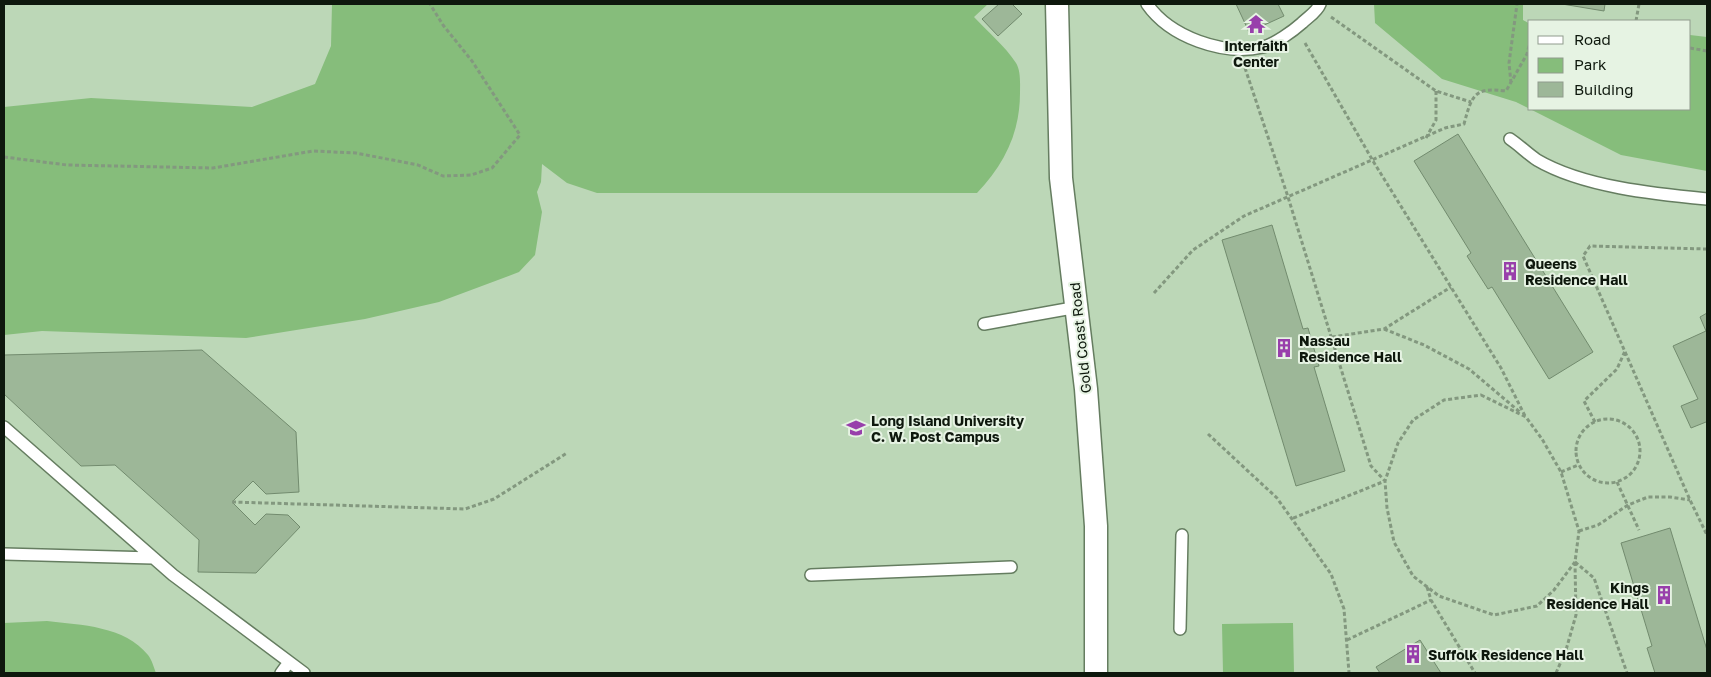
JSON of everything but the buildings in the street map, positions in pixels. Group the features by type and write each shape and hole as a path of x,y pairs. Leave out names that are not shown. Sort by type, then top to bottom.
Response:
{"street":[{"name":"Gold Coast Road","path":"1057,4 1061,178 1078,307 1096,526 1096,673"}],"lane":[{"path":"1147,4 1156,17 1181,34 1224,48 1264,47 1296,28 1319,6"},
{"path":"1510,139 1537,160 1572,176 1653,194 1707,199"},
{"path":"984,324 1078,307"},
{"path":"4,427 173,576 304,673"},
{"path":"1180,628 1182,535"},
{"path":"4,554 154,558"},
{"path":"811,575 1011,567"},
{"path":"281,673 289,662"}],"path":[{"path":"4,157 67,166 212,168 313,151 356,153 409,163 443,176 471,175 492,168 520,135 472,61 443,25 430,4"},
{"path":"1511,84 1509,63 1517,4"},
{"path":"1636,20 1640,4"},
{"path":"1319,6 1436,91 1470,102"},
{"path":"1296,28 1374,161 1501,368 1526,416 1561,472 1579,531 1574,562 1576,615 1566,650 1556,673"},
{"path":"1239,48 1288,197 1371,466 1385,481"},
{"path":"1691,48 1707,51"},
{"path":"1154,293 1192,250 1244,216 1374,161 1445,128 1464,124 1470,102 1481,90 1506,91 1528,50"},
{"path":"1426,138 1436,120 1436,91"},
{"path":"1707,249 1590,246 1583,256 1707,535"},
{"path":"1332,337 1384,329 1451,287"},
{"path":"1384,329 1424,345 1469,369 1526,416"},
{"path":"1595,422 1584,401 1617,370 1625,350"},
{"path":"1526,416 1481,395 1444,400 1413,420 1398,443 1385,481 1386,508 1394,542 1413,576 1439,596 1494,615 1536,606 1554,590 1574,562"},
{"path":"1607,419 1620,421 1631,427 1638,438 1641,450 1639,463 1632,474 1617,482 1610,484 1597,482 1586,475 1578,465 1577,440 1584,429 1595,422 1607,419"},
{"path":"1208,434 1277,498 1331,574 1344,609 1349,673"},
{"path":"232,502 465,509 494,499 566,453"},
{"path":"1561,472 1578,465"},
{"path":"1291,519 1385,481"},
{"path":"1617,482 1639,530"},
{"path":"1579,531 1598,525 1628,505 1648,497 1670,497 1690,500"},
{"path":"1574,562 1594,578 1628,673"},
{"path":"1427,586 1431,600 1475,673"},
{"path":"1347,640 1431,600"}],"green space":[{"path":"332,4 988,4 974,17 1007,51 1018,66 1020,86 1017,122 1009,148 995,171 977,193 597,193 567,183 542,164 541,182 537,192 542,212 535,255 519,272 439,302 365,319 246,338 42,331 4,335 4,107 91,98 252,107 315,84 331,46"},
{"path":"1374,4 1523,4 1523,20 1528,23 1528,108 1516,102 1442,79 1375,23"},
{"path":"1691,35 1707,37 1707,171 1621,155 1532,110 1691,110"},
{"path":"47,621 88,626 127,638 148,655 156,673 4,673 4,623"},
{"path":"1293,623 1294,673 1223,673 1222,624"}],"place":[{"name":"Interfaith Center","path":"1256,24"},
{"name":"Queens Residence Hall","path":"1510,271"},
{"name":"Nassau Residence Hall","path":"1284,348"},
{"name":"Long Island University C. W. Post Campus","path":"856,428"},
{"name":"Kings Residence Hall","path":"1664,595"},
{"name":"Suffolk Residence Hall","path":"1413,654"}]}
